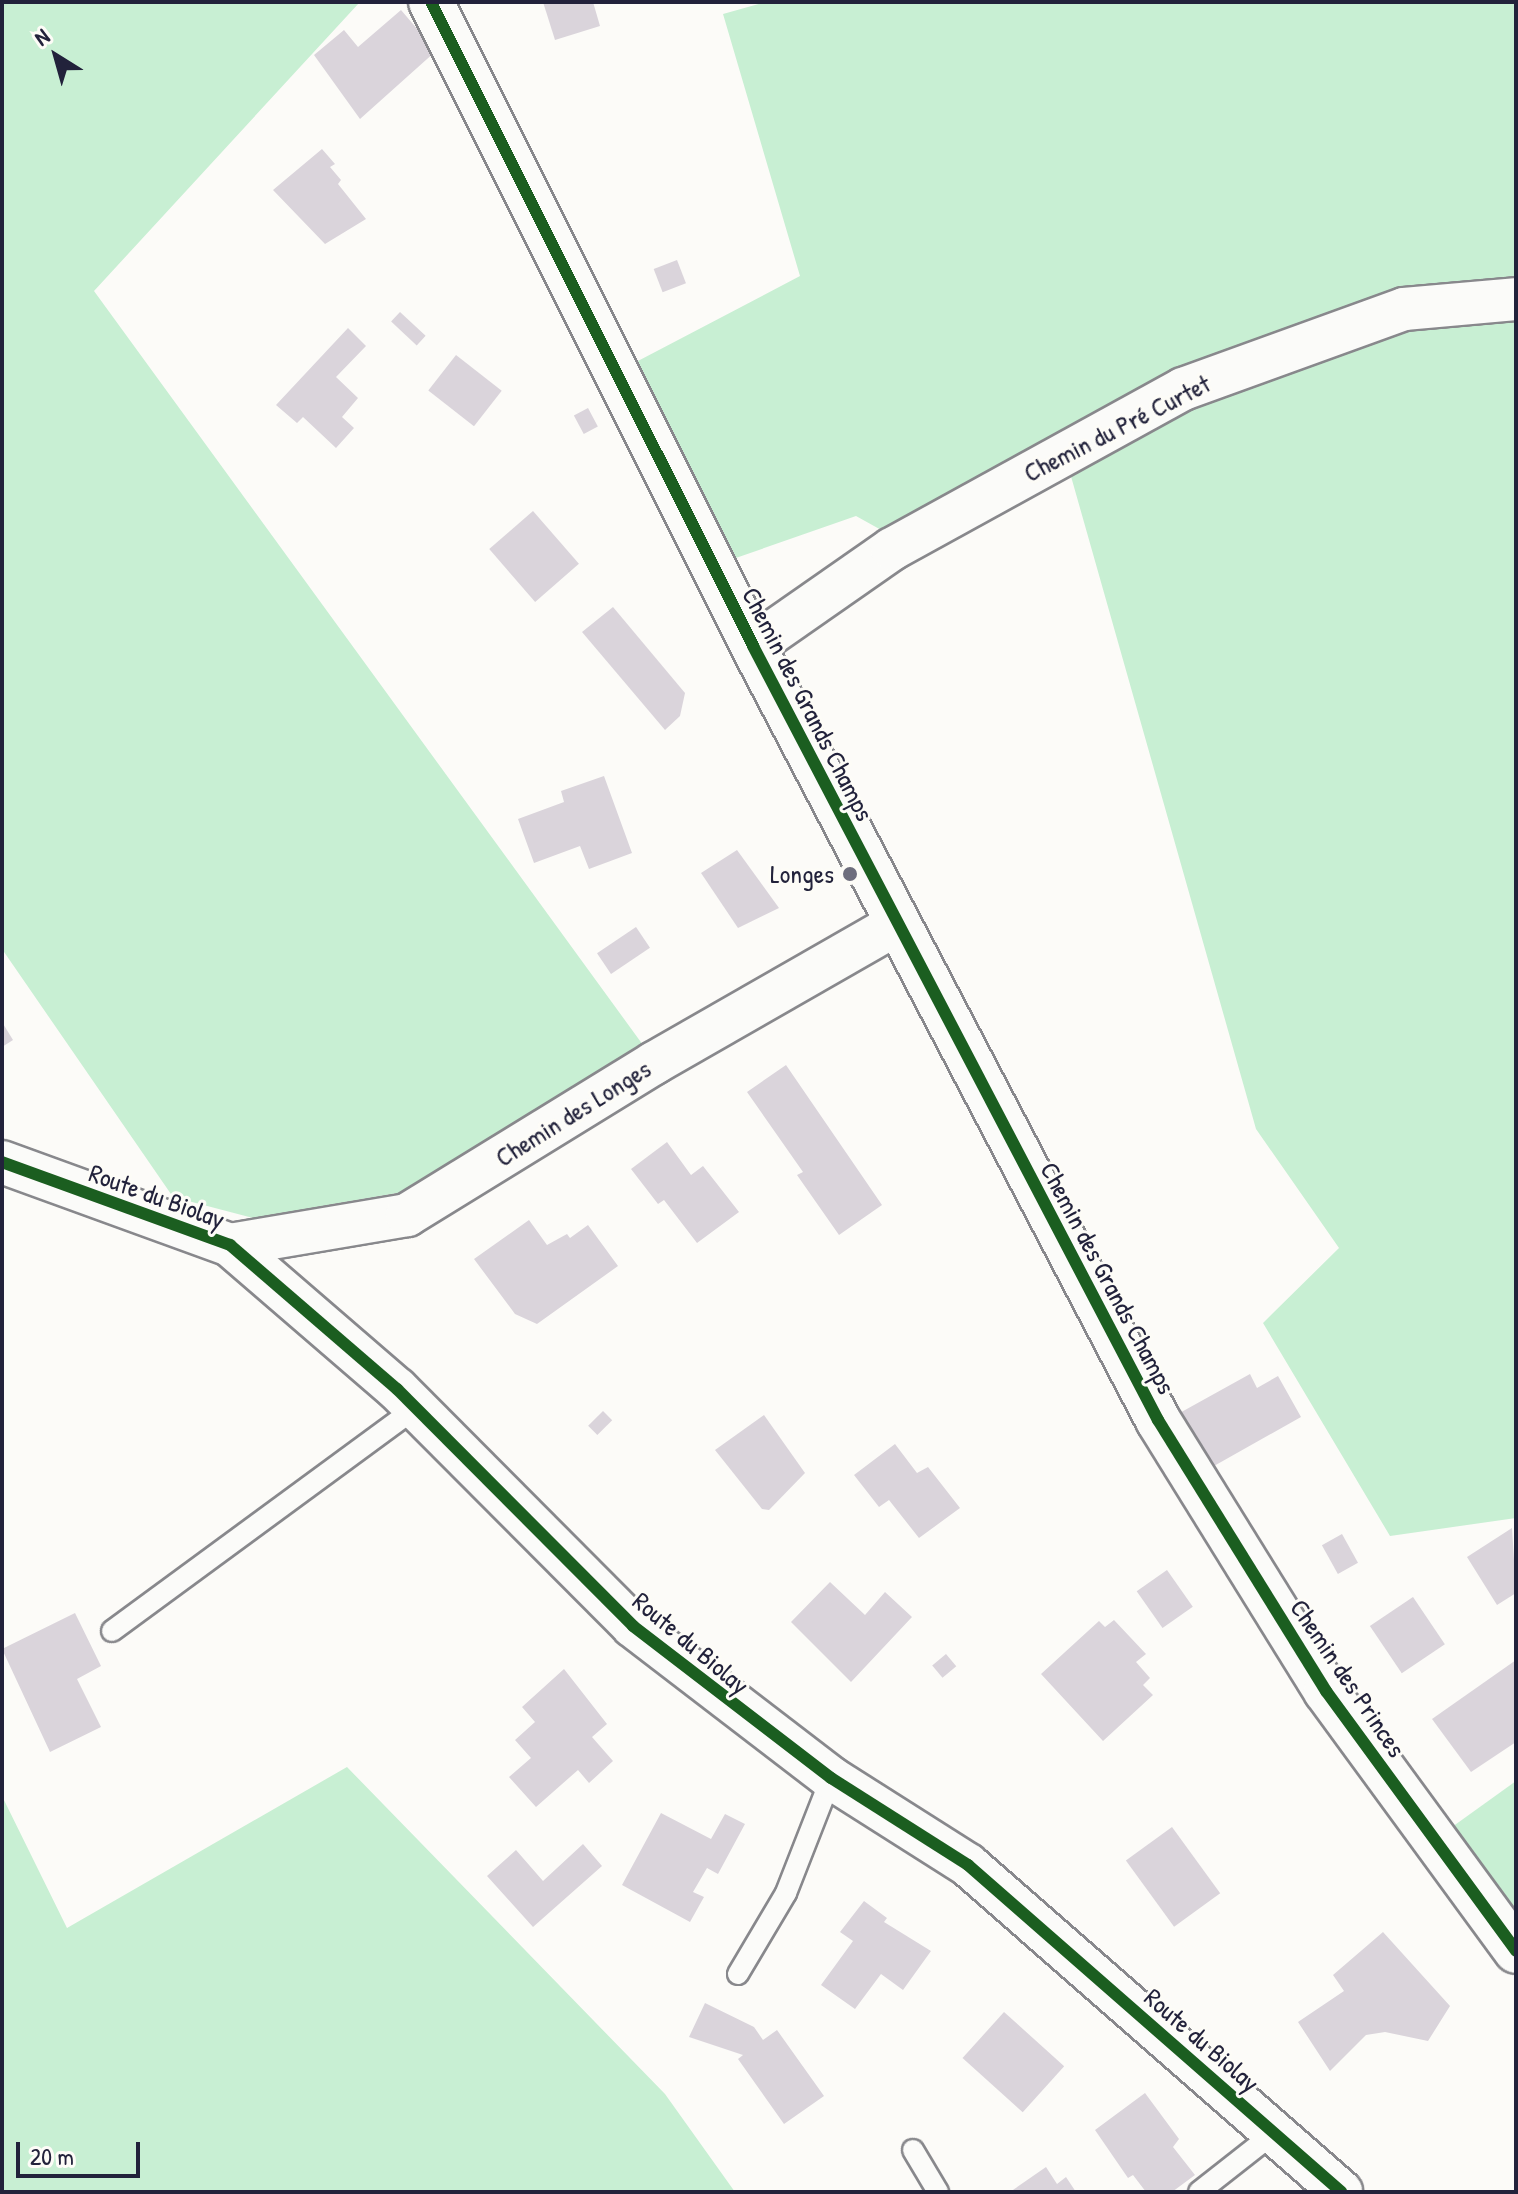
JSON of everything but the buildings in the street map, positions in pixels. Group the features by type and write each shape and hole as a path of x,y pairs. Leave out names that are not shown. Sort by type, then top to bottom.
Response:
{"street":[{"name":"Chemin des Grands Champs","path":"431,2 753,646 1158,1420"},
{"name":"Chemin du Pré Curtet","path":"753,646 892,549 1183,389 1404,309 1516,299"},
{"name":"Chemin des Longes","path":"230,1245 407,1215 654,1063 897,924"},
{"name":"Route du Biolay","path":"2,1162 230,1245 416,1408 633,1626 715,1694 831,1778 968,1865 1341,2192"},
{"name":"Chemin des Princes","path":"1158,1420 1326,1691 1516,1951"}],"lane":[{"path":"112,1631 416,1408"},
{"path":"738,1974 786,1893 831,1778"},
{"path":"1199,2192 1274,2133"},
{"path":"913,2150 938,2192"}],"green space":[{"path":"2,2 359,3 94,291 643,1045 409,1191 253,1218 173,1197 2,949"},
{"path":"766,2 1516,2 1516,1518 1390,1536 1263,1323 1339,1248 1256,1129 1059,434 883,531 856,516 730,560 636,362 800,276 723,14"},
{"path":"347,1767 665,2094 735,2192 2,2192 2,1796 67,1928"},
{"path":"1516,1781 1516,1915 1452,1827"}],"cycle path":[{"path":"431,2 753,646 1158,1420 1326,1691 1516,1951"},
{"path":"2,1162 230,1245 397,1389 633,1626 831,1778 968,1865 1341,2192"}],"place":[{"name":"Longes","path":"850,874"}]}
